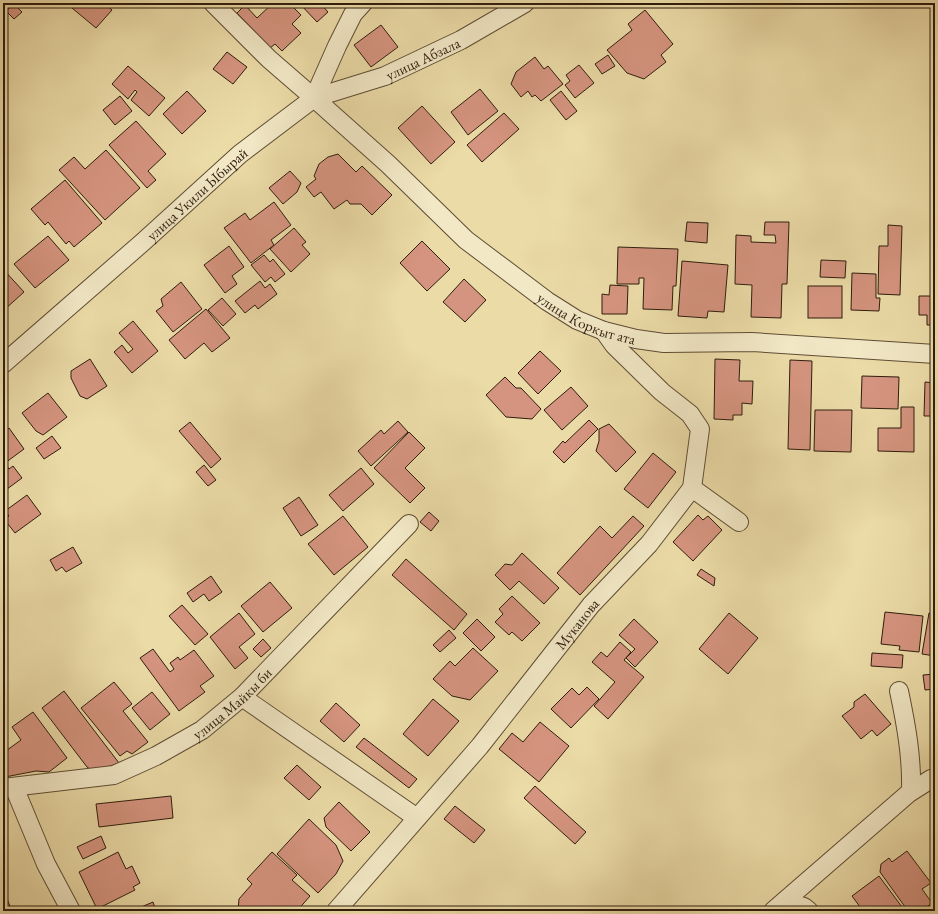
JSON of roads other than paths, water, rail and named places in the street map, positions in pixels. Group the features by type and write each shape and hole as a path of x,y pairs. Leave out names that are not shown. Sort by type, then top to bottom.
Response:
{"street":[{"name":"улица Коркыт ата","path":"213,3 269,59 388,164 466,240 547,301 576,320 604,331 636,339 664,343 752,342 935,354"},
{"name":"улица Укили Ыбырай","path":"3,364 143,242 240,154 314,98 353,14 363,3"},
{"name":"улица Абзала","path":"314,98 385,76 461,40 525,3"},
{"name":"Муканова","path":"336,911 480,746 591,605 649,544 692,488 700,429 690,414 662,392 614,345 604,331"},
{"path":"692,488 739,522"},
{"name":"улица Майкы би","path":"9,788 114,775 156,756 202,730 242,697 409,524"},
{"path":"900,691 911,761 911,791"},
{"path":"242,697 417,818"},
{"path":"779,906 911,791 935,778"},
{"path":"9,788 71,911"},
{"path":"779,906 804,907 809,911"}]}
